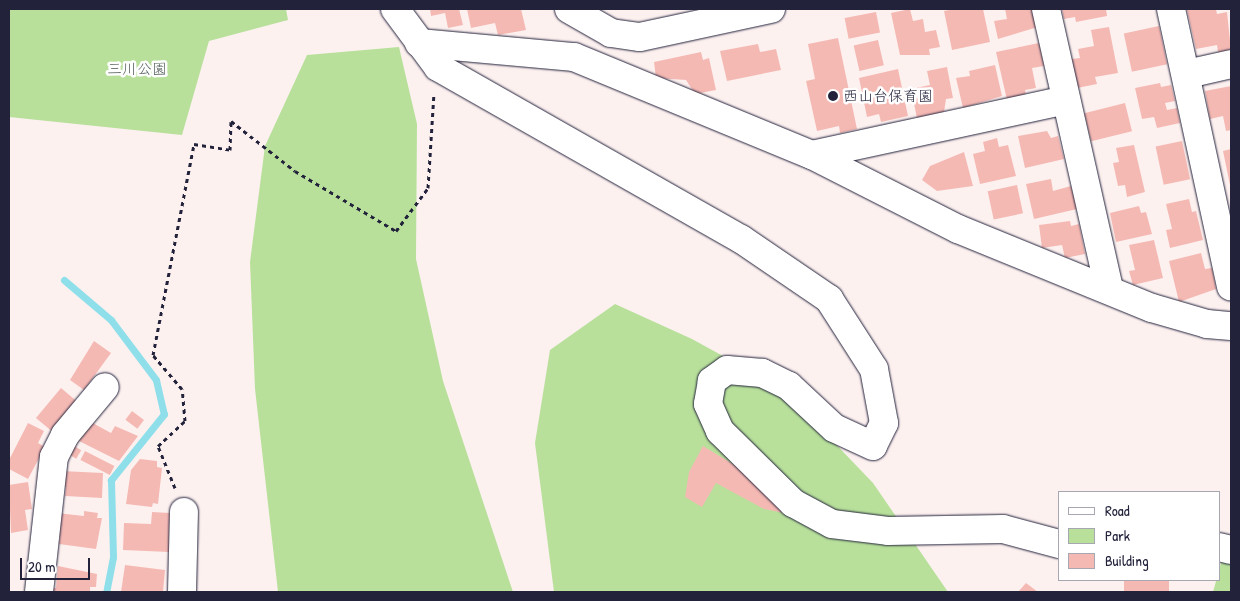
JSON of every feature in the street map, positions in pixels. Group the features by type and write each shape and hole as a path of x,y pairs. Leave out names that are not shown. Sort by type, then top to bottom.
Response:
{"street":[{"path":"395,9 438,67 741,238 829,299 874,369 884,423 874,446 834,428 789,386 762,373 727,370 712,381 708,404 720,431 793,503 832,524 888,531 1003,529 1058,544"},
{"path":"569,9 592,24 624,36 640,37 771,9"},
{"path":"1046,9 1109,289"},
{"path":"1171,9 1223,208 1231,287"},
{"path":"574,57 592,24"},
{"path":"419,43 574,57 812,155 958,229 1180,317 1231,326"},
{"path":"1187,74 1231,64"},
{"path":"812,155 1066,100"},
{"path":"39,592 54,457 65,435 105,387"},
{"path":"182,592 184,512"}],"path":[{"path":"184,512 158,446 185,421 182,389 153,355 194,144 230,150 231,121 295,171 396,231 428,188 429,124 438,67"}],"green space":[{"name":"三川公園","path":"9,9 286,9 288,20 209,41 182,135 9,117"},
{"path":"399,47 417,124 416,259 443,381 513,592 278,592 255,389 250,262 265,146 307,55"},
{"path":"615,304 692,339 783,389 873,483 948,592 554,592 535,443 550,350"},
{"path":"1231,561 1231,592 1213,592 1216,581 1220,581 1221,563"}],"building":[{"path":"430,9 459,9 463,25 448,28 445,13 431,16"},
{"path":"467,9 521,9 526,30 498,35 495,23 471,28"},
{"path":"910,9 913,21 923,19 925,32 936,30 940,47 929,49 930,55 900,55 891,13"},
{"path":"983,9 990,42 952,50 944,11"},
{"path":"1005,9 1034,9 1038,27 998,39 994,21 1007,19"},
{"path":"1062,9 1106,9 1107,16 1076,22 1075,17 1064,19"},
{"path":"1216,9 1217,14 1227,12 1231,50 1218,52 1217,45 1196,49 1187,10"},
{"path":"876,12 880,33 849,39 845,18"},
{"path":"1159,26 1167,64 1132,72 1124,33"},
{"path":"1109,27 1118,73 1095,77 1097,84 1077,88 1072,59 1080,58 1078,49 1094,46 1091,30"},
{"path":"838,38 857,129 840,133 839,126 817,131 806,81 815,79 808,44"},
{"path":"878,40 884,65 859,71 854,46"},
{"path":"1039,43 1044,66 1032,68 1036,88 1025,90 1026,96 1007,100 996,52"},
{"path":"758,44 760,52 776,49 781,70 727,81 720,51"},
{"path":"701,52 703,60 709,58 716,90 695,94 686,80 656,78 654,62"},
{"path":"995,65 1002,96 963,108 956,78 970,76 969,71"},
{"path":"947,67 953,98 946,99 944,112 917,118 913,99 919,98 916,88 930,85 927,71"},
{"path":"898,69 908,116 881,122 879,114 867,117 859,78"},
{"path":"1160,83 1161,87 1171,85 1175,101 1165,103 1167,110 1177,108 1180,123 1157,128 1154,117 1142,119 1135,88"},
{"path":"1231,86 1231,130 1226,131 1223,116 1210,119 1205,91"},
{"path":"1125,103 1132,131 1091,141 1084,113"},
{"path":"1047,131 1051,138 1058,136 1064,159 1025,168 1018,136"},
{"path":"997,138 999,147 1008,145 1016,176 980,184 973,154 985,151 983,142"},
{"path":"1182,141 1190,179 1164,185 1156,147"},
{"path":"1134,145 1145,192 1127,197 1125,185 1118,186 1113,163 1119,162 1116,148"},
{"path":"1231,149 1231,185 1230,185 1223,151"},
{"path":"964,152 973,186 937,191 922,180 930,166"},
{"path":"1051,179 1053,191 1071,186 1077,209 1034,219 1026,184"},
{"path":"1017,185 1023,213 994,220 988,191"},
{"path":"1189,199 1192,212 1196,211 1203,240 1170,248 1166,230 1172,229 1166,204"},
{"path":"1139,206 1141,213 1146,212 1152,234 1116,242 1110,213"},
{"path":"1070,221 1071,226 1079,224 1085,254 1065,258 1062,245 1042,248 1039,225"},
{"path":"1154,240 1163,278 1133,285 1129,271 1135,270 1129,245"},
{"path":"1201,253 1205,269 1212,268 1216,289 1179,302 1169,261"},
{"path":"94,341 111,353 84,390 70,380"},
{"path":"61,388 81,405 56,435 36,418"},
{"path":"132,411 144,420 137,429 125,420"},
{"path":"89,421 111,433 115,426 138,436 119,461 79,441"},
{"path":"28,423 44,431 38,443 45,447 28,479 9,469 9,460"},
{"path":"71,444 81,450 76,459 66,453"},
{"path":"703,446 792,500 784,513 764,509 716,483 702,507 685,497 689,472"},
{"path":"85,451 114,466 110,475 80,460"},
{"path":"140,459 157,461 157,467 162,468 158,504 153,503 152,507 126,504 131,470"},
{"path":"62,471 103,473 102,498 65,496 66,487 61,487"},
{"path":"28,482 32,509 25,510 28,530 11,533 9,485"},
{"path":"84,511 98,513 97,518 102,518 96,549 59,544 60,537 54,536 57,513 84,516"},
{"path":"152,512 170,513 169,552 123,550 124,523 151,524"},
{"path":"125,565 165,570 163,592 121,592"},
{"path":"58,566 97,574 96,587 90,587 90,592 51,592 51,588 56,588"},
{"path":"1124,581 1169,581 1169,591 1124,591"},
{"path":"1026,583 1038,592 1018,592"}],"waterway":[{"path":"64,280 111,320 156,380 164,414 111,480 113,557 106,592"}],"place":[{"name":"西山台保育園","path":"833,96"}]}
